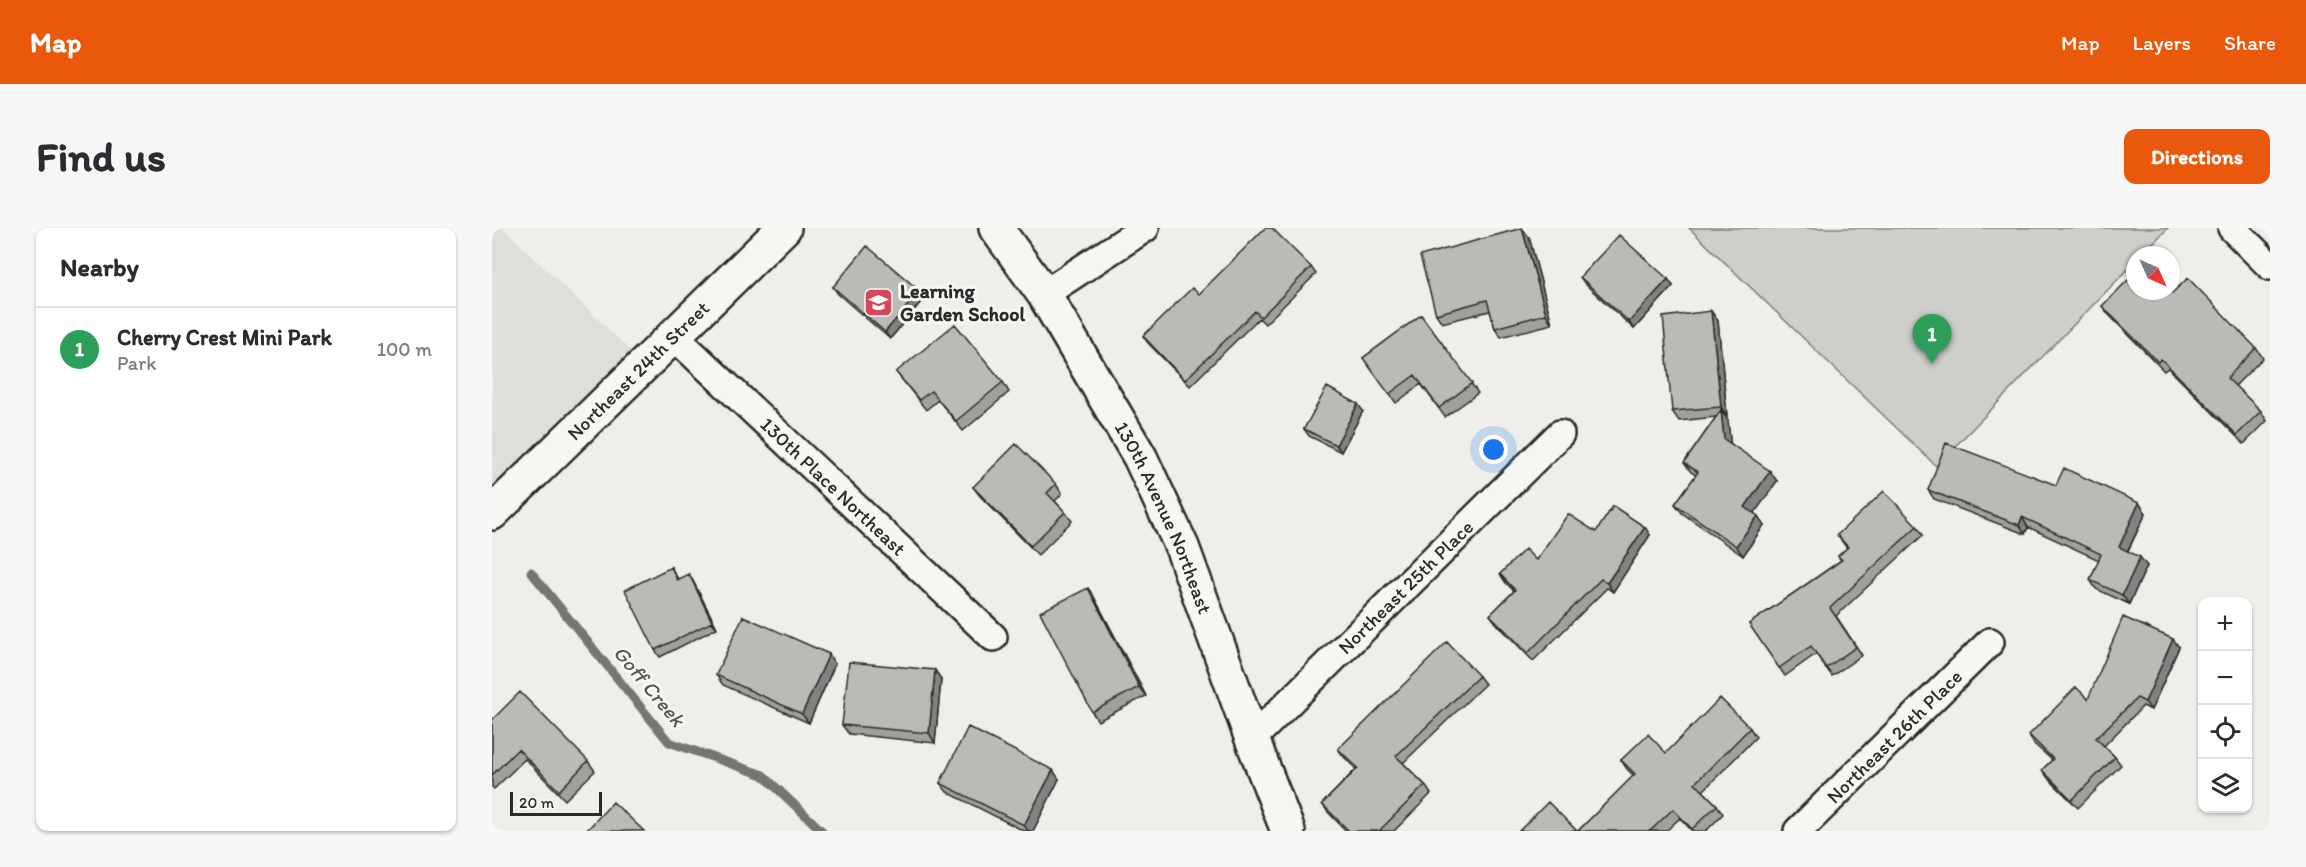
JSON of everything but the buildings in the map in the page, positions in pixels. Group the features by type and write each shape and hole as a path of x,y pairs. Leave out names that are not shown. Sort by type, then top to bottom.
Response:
{"street":[{"name":"Northeast 24th Street","path":"492,513 784,228"},
{"name":"130th Avenue Northeast","path":"996,228 1044,294 1140,457 1182,547 1288,831"},
{"path":"1044,294 1144,228"},
{"path":"2232,228 2270,266"},
{"name":"130th Place Northeast","path":"674,336 993,637"},
{"name":"Northeast 25th Place","path":"1252,739 1560,434"},
{"name":"Northeast 26th Place","path":"1798,831 1990,642"}],"shaded area":[{"path":"492,228 503,228 632,352 492,489"},
{"path":"1689,228 2168,228 2150,246 2126,246 2126,271 1936,466"}],"waterway":[{"name":"Goff Creek","path":"531,572 669,742 763,775 822,831"}],"place":[{"name":"Learning Garden School","path":"879,302"},
{"name":"Cherry Crest Mini Park","path":"1932,364"}]}
